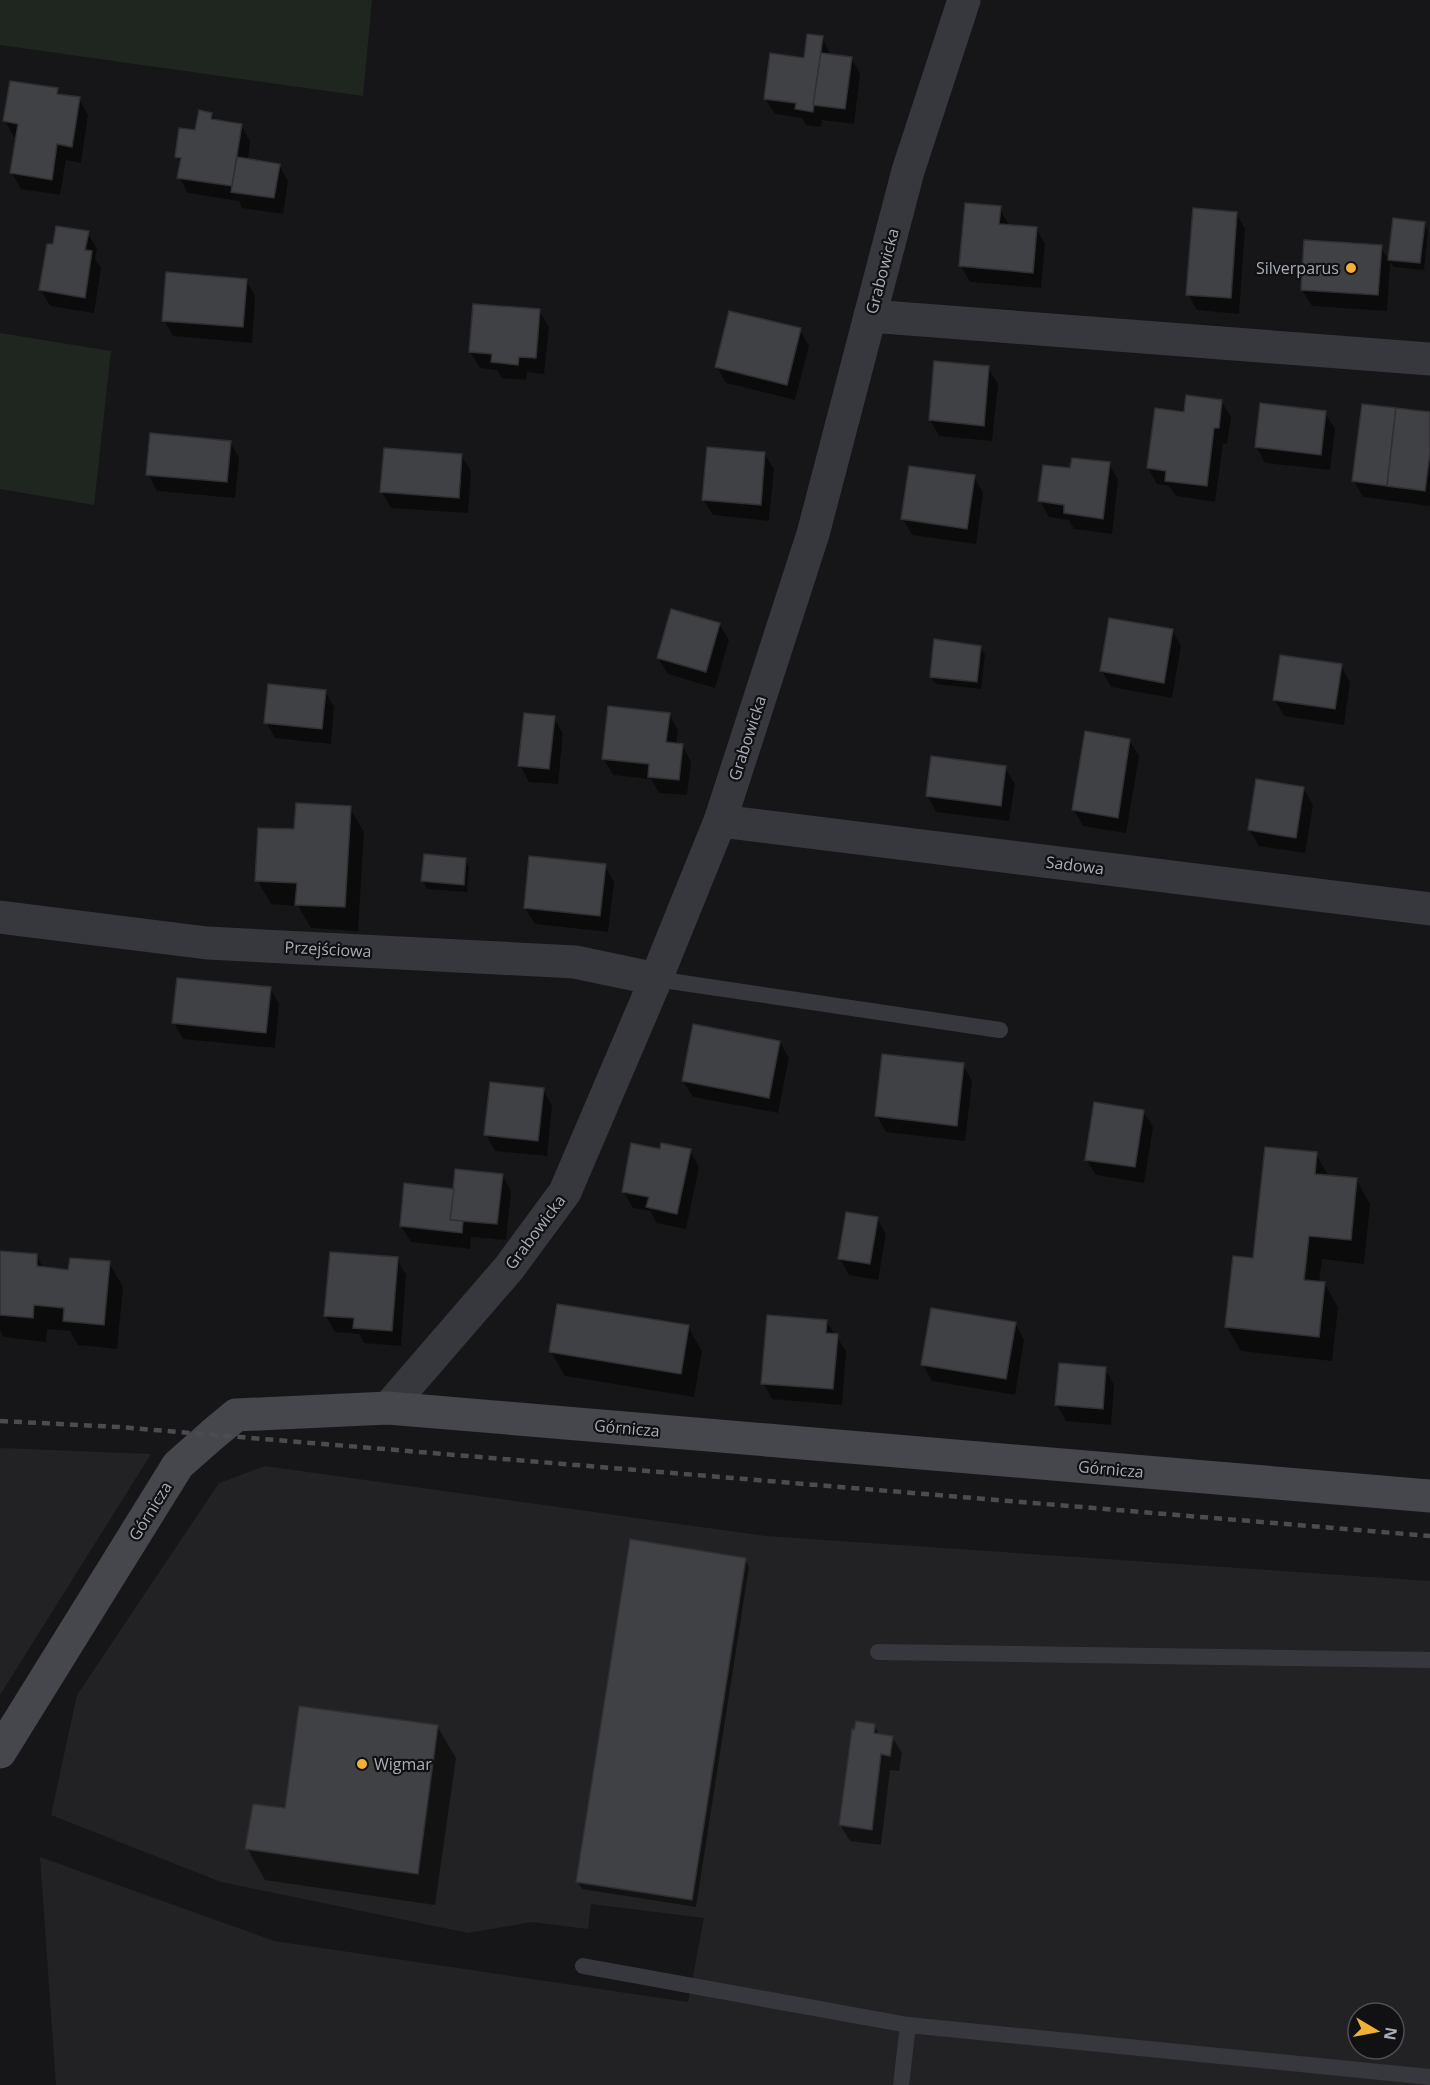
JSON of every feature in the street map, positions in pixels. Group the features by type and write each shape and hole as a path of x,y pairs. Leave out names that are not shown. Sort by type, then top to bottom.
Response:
{"street":[{"name":"Grabowicka","path":"387,1408 509,1268 565,1192 656,979 720,821 813,534 908,171 964,0"},
{"path":"870,316 1430,359"},
{"name":"Sadowa","path":"720,821 1430,909"},
{"name":"Przejściowa","path":"0,917 207,943 574,962 656,979"},
{"name":"Górnicza","path":"0,1752 178,1465 236,1415 387,1408 1430,1496"}],"lane":[{"path":"656,979 1000,1030"},
{"path":"878,1652 1430,1660"},
{"path":"583,1966 908,2025 1430,2077"},
{"path":"901,2085 908,2025"}],"shaded area":[{"path":"0,0 372,0 363,96 0,45"},
{"path":"0,333 111,351 94,505 0,489"},
{"path":"0,1448 151,1454 0,1695"},
{"path":"265,1466 765,1536 1430,1581 1430,2085 56,2085 40,1857 274,1941 688,2002 704,1918 591,1904 588,1929 532,1922 468,1933 221,1882 51,1815 77,1695 219,1483"}],"building":[{"path":"807,34 823,36 813,112 795,109 796,103 764,99 770,53 804,58"},
{"path":"821,53 852,57 845,109 813,105"},
{"path":"10,81 58,88 57,94 80,97 72,147 57,144 52,180 10,173 18,124 3,121"},
{"path":"199,110 212,113 211,119 242,124 232,186 177,178 181,158 175,157 179,128 195,130"},
{"path":"237,157 280,164 274,198 231,192"},
{"path":"965,203 1001,206 999,224 1037,227 1033,273 959,266"},
{"path":"1193,208 1237,212 1231,298 1186,295"},
{"path":"1393,218 1425,222 1420,263 1388,260"},
{"path":"56,226 89,231 85,250 92,251 85,298 39,290 47,244 53,244"},
{"path":"1304,240 1382,245 1378,295 1301,290"},
{"path":"166,272 247,279 243,327 162,321"},
{"path":"473,304 540,309 536,358 519,357 518,365 491,362 492,354 469,352"},
{"path":"729,311 801,328 787,385 715,367"},
{"path":"934,361 989,366 984,426 929,420"},
{"path":"1186,395 1222,400 1219,428 1214,428 1207,486 1165,481 1166,471 1147,468 1155,408 1184,412"},
{"path":"1260,403 1326,411 1321,455 1255,447"},
{"path":"1362,404 1396,408 1387,486 1352,481"},
{"path":"1396,408 1430,412 1430,452 1425,491 1387,486"},
{"path":"150,433 231,441 227,482 146,475"},
{"path":"707,447 765,452 761,505 702,500"},
{"path":"384,448 462,454 459,498 380,492"},
{"path":"1072,458 1110,462 1103,519 1064,513 1064,505 1038,501 1043,465 1070,468"},
{"path":"909,466 975,475 967,529 901,519"},
{"path":"671,609 720,623 706,672 657,658"},
{"path":"1109,618 1173,629 1164,683 1100,671"},
{"path":"934,639 981,646 977,682 930,677"},
{"path":"1280,655 1342,664 1335,709 1273,700"},
{"path":"268,684 326,690 322,729 264,723"},
{"path":"608,706 670,713 666,742 683,744 679,780 648,777 649,764 602,759"},
{"path":"524,713 555,716 549,769 518,766"},
{"path":"1085,731 1130,739 1118,818 1072,810"},
{"path":"931,756 1006,766 1001,806 926,796"},
{"path":"1256,779 1304,787 1296,838 1248,830"},
{"path":"296,803 351,806 345,907 295,905 297,883 255,881 258,828 294,829"},
{"path":"424,854 466,858 464,885 421,881"},
{"path":"529,856 606,864 600,916 524,908"},
{"path":"177,978 271,987 266,1033 172,1023"},
{"path":"693,1024 780,1041 769,1098 682,1081"},
{"path":"882,1054 964,1063 957,1126 875,1116"},
{"path":"490,1082 544,1088 538,1141 484,1135"},
{"path":"1094,1102 1144,1110 1135,1167 1085,1160"},
{"path":"631,1143 660,1149 661,1143 691,1149 677,1214 646,1207 649,1197 622,1192"},
{"path":"1265,1147 1317,1152 1315,1174 1357,1178 1351,1240 1309,1236 1304,1280 1325,1282 1319,1337 1225,1327 1233,1256 1253,1258"},
{"path":"455,1169 503,1174 497,1224 450,1220"},
{"path":"404,1183 454,1189 450,1220 463,1221 462,1233 400,1226"},
{"path":"846,1212 878,1217 870,1264 838,1259"},
{"path":"0,1251 37,1254 37,1266 68,1270 70,1258 110,1261 104,1325 63,1321 64,1308 34,1305 33,1318 0,1315"},
{"path":"330,1252 398,1257 392,1331 353,1328 354,1318 324,1316"},
{"path":"557,1304 689,1325 681,1374 549,1352"},
{"path":"931,1308 1016,1322 1006,1379 921,1365"},
{"path":"767,1315 827,1320 826,1333 838,1334 833,1389 761,1384"},
{"path":"1059,1363 1106,1367 1103,1409 1055,1405"},
{"path":"630,1539 746,1558 692,1900 576,1882"},
{"name":"Wigmar","path":"299,1706 438,1725 418,1874 245,1849 253,1804 285,1808"},
{"path":"856,1721 875,1724 874,1733 893,1736 890,1756 881,1754 872,1830 839,1825 852,1729 854,1730"}],"railway":[{"path":"0,1421 119,1427 1430,1536"}],"place":[{"name":"Silverparus","path":"1351,268"},
{"name":"Wigmar","path":"362,1764"}]}
